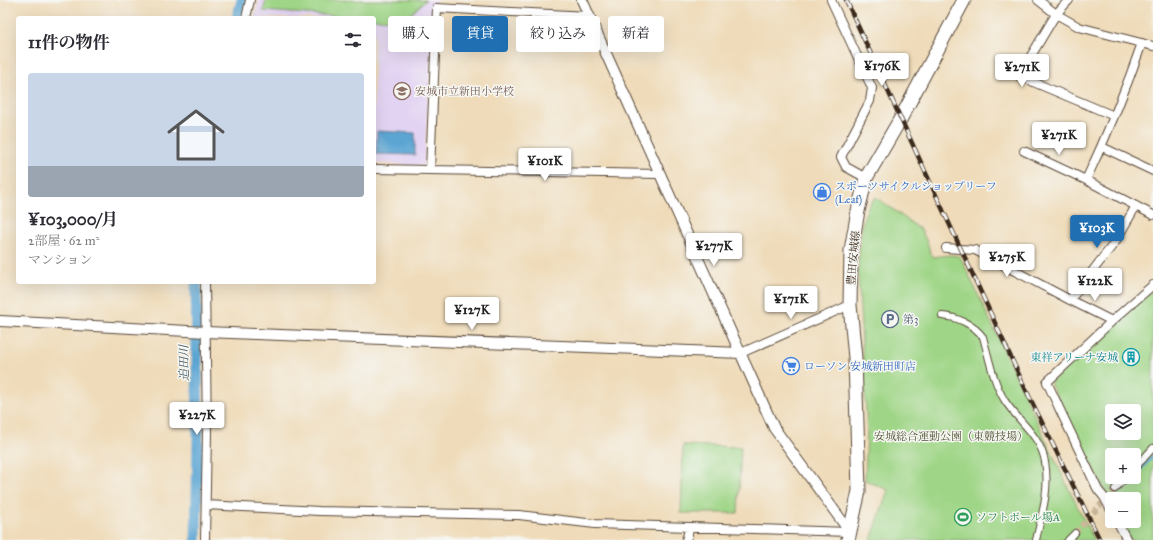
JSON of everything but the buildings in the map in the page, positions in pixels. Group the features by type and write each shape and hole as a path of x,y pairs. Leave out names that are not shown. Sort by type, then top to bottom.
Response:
{"main road":[{"name":"豊田安城線","path":"849,536 859,491 855,358 850,305 851,250 858,211 866,178 901,118 964,0"}],"street":[{"path":"246,16 250,0"},
{"path":"430,170 438,8 588,16 582,0"},
{"path":"831,0 872,88 870,101 841,157 846,166 866,178"},
{"path":"1038,0 1056,14 1079,27 1153,46"},
{"path":"1069,0 1056,14 1019,76 1114,116"},
{"path":"600,42 774,428 849,536"},
{"path":"1086,180 1102,147 1142,43"},
{"path":"1102,147 1153,171"},
{"path":"1024,151 1086,180 1153,215"},
{"path":"376,168 660,174"},
{"path":"1070,300 1115,242 1136,206"},
{"path":"946,248 975,250 1112,321"},
{"path":"205,284 200,332 207,433 205,540"},
{"path":"1105,499 1098,490 1047,382 1153,285"},
{"path":"0,321 200,332 741,353 850,305"},
{"path":"942,316 964,322 980,332 983,337 997,385 1004,400 1012,412 1038,441 1045,462 1047,489 1036,540"},
{"path":"1141,461 1153,448"},
{"path":"1115,489 1120,484"},
{"path":"206,505 319,512 519,515 596,524 690,527 849,536"},
{"path":"686,540 690,527"},
{"path":"1121,528 1127,540"},
{"path":"1068,540 1074,533"}],"shaded area":[{"name":"安城市立新田小学校","path":"259,0 436,0 434,16 388,16 388,52 431,52 424,166 376,163 376,16 255,16"}],"green space":[{"path":"266,0 426,0 409,16 388,16 388,20 376,19 376,16 335,16 263,11"},
{"name":"安城総合運動公園（東競技場）","path":"876,197 921,230 932,257 950,255 960,256 1094,540 871,540 888,490 865,480 867,431 858,274 860,240 863,221 868,207"},
{"path":"1153,289 1153,540 1130,540 1124,528 1141,528 1141,492 1105,492 1050,383"},
{"path":"683,445 741,447 738,513 681,513"}],"water":[{"path":"377,131 415,133 415,155 376,154"}],"waterway":[{"name":"追田川","path":"238,16 242,0"},
{"name":"追田川","path":"196,284 198,443 196,540"},
{"path":"1141,469 1153,456"},
{"path":"1119,492 1126,484"}],"tunnel":[{"path":"1075,533 1115,489"}],"railway":[{"path":"846,0 1026,390 1100,540"}],"place":[{"name":"安城市立新田小学校","path":"402,91"},
{"name":"スポーツサイクルショップリーフ (Leaf)","path":"822,192"},
{"name":"第3","path":"890,319"},
{"name":"東祥アリーナ安城","path":"1131,357"},
{"name":"ローソン 安城新田町店","path":"791,366"},
{"name":"ソフトボール場A","path":"963,517"}]}
